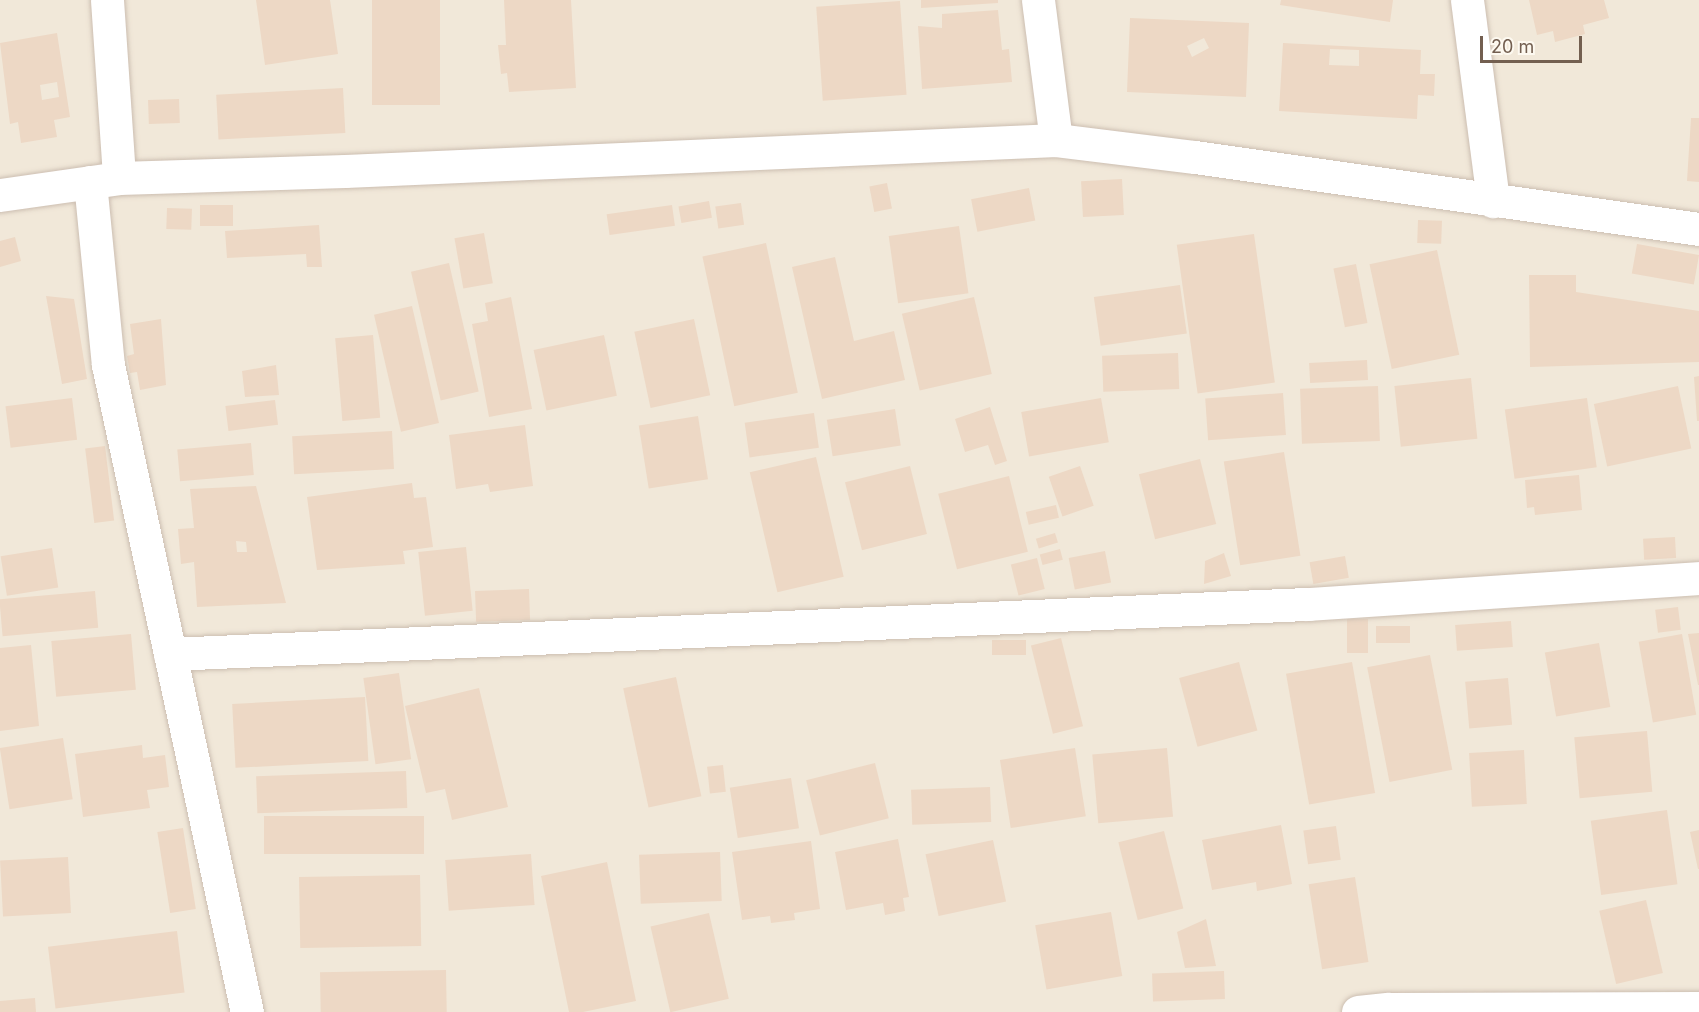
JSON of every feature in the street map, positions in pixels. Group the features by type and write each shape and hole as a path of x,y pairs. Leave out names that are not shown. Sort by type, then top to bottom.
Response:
{"street":[{"path":"107,0 104,180 108,365 247,1012"},
{"path":"1038,0 1056,140"},
{"path":"1467,0 1494,201"},
{"path":"0,195 104,180 1056,140 1195,157 1699,229"},
{"path":"170,654 1308,604 1699,578"},
{"path":"1358,1012 1389,1009 1699,1008"}],"shaded area":[{"path":"0,0 1699,0 1699,1012 0,1012"}],"building":[{"path":"256,0 330,0 338,54 265,65"},
{"path":"372,0 440,0 440,105 372,105"},
{"path":"504,0 571,0 576,88 509,92 507,73 501,74 498,45 506,45"},
{"path":"921,0 998,0 998,3 921,8"},
{"path":"1281,0 1393,0 1390,22 1280,5"},
{"path":"1529,0 1604,0 1609,18 1583,25 1585,34 1555,42 1553,31 1537,35"},
{"path":"900,1 907,95 823,101 816,7"},
{"path":"998,10 1002,50 1009,49 1012,82 922,89 918,26 942,28 942,14"},
{"path":"1130,18 1249,23 1246,97 1127,92","holes":["1204,38 1209,48 1192,57 1187,46"]},
{"path":"57,33 70,117 54,120 57,137 21,143 18,122 10,124 0,43","holes":["57,82 59,97 42,100 40,85"]},
{"path":"1283,43 1421,50 1420,74 1435,74 1434,96 1418,95 1417,119 1279,111","holes":["1330,49 1359,50 1359,66 1329,65"]},
{"path":"343,88 345,133 219,140 216,95"},
{"path":"179,99 180,123 149,124 148,100"},
{"path":"1691,118 1699,118 1699,182 1687,181"},
{"path":"1122,179 1124,215 1083,217 1081,181"},
{"path":"887,183 892,209 874,212 869,186"},
{"path":"1029,188 1035,220 977,232 971,199"},
{"path":"709,201 712,218 681,223 678,206"},
{"path":"741,203 744,225 718,228 715,207"},
{"path":"200,205 233,205 233,226 200,226"},
{"path":"672,205 675,226 610,235 607,214"},
{"path":"167,208 192,209 191,230 166,229"},
{"path":"1418,220 1442,221 1441,244 1417,243"},
{"path":"319,225 322,267 307,267 306,254 227,258 225,231"},
{"path":"959,226 968,293 898,303 889,236"},
{"path":"484,233 493,283 463,288 454,238"},
{"path":"1254,234 1275,383 1198,393 1177,245"},
{"path":"15,237 21,261 0,267 0,241"},
{"path":"766,243 798,393 734,406 702,257"},
{"path":"1637,244 1699,255 1694,284 1632,274"},
{"path":"1437,250 1459,355 1392,369 1370,264"},
{"path":"835,257 854,341 894,331 905,380 822,399 792,267"},
{"path":"449,263 479,392 441,400 411,272"},
{"path":"1356,264 1367,323 1345,327 1333,268"},
{"path":"1529,275 1576,275 1576,292 1699,311 1699,362 1530,367"},
{"path":"1180,285 1187,334 1101,346 1094,297"},
{"path":"46,296 74,299 87,379 62,384"},
{"path":"511,297 532,409 489,417 472,324 488,321 485,303"},
{"path":"974,297 992,374 920,391 902,314"},
{"path":"412,306 439,423 401,432 374,315"},
{"path":"161,319 166,385 140,390 137,372 130,373 127,356 134,354 130,324"},
{"path":"694,319 710,395 651,408 634,332"},
{"path":"373,335 380,418 342,421 335,338"},
{"path":"604,335 617,396 546,411 534,350"},
{"path":"1178,353 1179,389 1103,392 1102,356"},
{"path":"1367,360 1368,380 1310,383 1309,363"},
{"path":"276,365 279,395 245,397 242,371"},
{"path":"1699,376 1699,421 1697,421 1694,377"},
{"path":"1471,378 1477,439 1401,447 1394,386"},
{"path":"1378,386 1380,441 1302,444 1300,389"},
{"path":"1678,386 1691,449 1607,466 1594,404"},
{"path":"1283,393 1286,435 1208,440 1205,398"},
{"path":"72,398 77,440 11,448 5,406"},
{"path":"1101,398 1109,442 1029,456 1021,412"},
{"path":"1587,398 1597,467 1515,479 1505,410"},
{"path":"275,400 278,425 228,431 225,406"},
{"path":"990,407 1007,461 995,465 988,445 965,452 955,419"},
{"path":"895,409 901,446 833,456 827,420"},
{"path":"814,413 819,448 750,457 745,423"},
{"path":"698,416 708,479 649,489 639,425"},
{"path":"525,425 533,486 490,492 488,484 456,489 449,435"},
{"path":"392,431 394,469 294,474 292,436"},
{"path":"251,443 254,475 180,481 177,449"},
{"path":"105,446 114,520 94,523 85,448"},
{"path":"1284,452 1300,556 1240,565 1224,462"},
{"path":"816,457 844,577 777,592 750,472"},
{"path":"1200,459 1216,524 1155,539 1139,474"},
{"path":"910,466 927,534 862,550 845,482"},
{"path":"1080,466 1094,506 1062,516 1049,477"},
{"path":"1579,475 1582,510 1535,515 1534,507 1527,508 1525,480"},
{"path":"1009,476 1028,552 957,569 938,494"},
{"path":"412,483 414,498 426,497 433,547 403,551 405,564 317,570 307,497"},
{"path":"256,486 286,603 197,607 194,562 181,564 178,529 194,528 190,489","holes":["236,541 246,542 247,552 237,552"]},
{"path":"1056,505 1059,518 1029,525 1026,512"},
{"path":"1055,533 1058,543 1039,548 1036,539"},
{"path":"1675,537 1676,558 1644,560 1643,539"},
{"path":"466,547 473,611 425,616 418,552"},
{"path":"52,548 58,588 7,596 1,556"},
{"path":"1060,549 1063,560 1043,565 1040,554"},
{"path":"1105,551 1111,582 1075,589 1069,558"},
{"path":"1224,553 1231,576 1204,584 1205,561"},
{"path":"1345,556 1349,578 1313,584 1310,562"},
{"path":"1037,558 1045,589 1019,596 1011,565"},
{"path":"529,589 530,620 476,622 475,591"},
{"path":"95,591 98,628 3,636 0,599"},
{"path":"1678,607 1681,630 1658,633 1655,610"},
{"path":"1347,619 1368,619 1368,653 1347,653"},
{"path":"1511,621 1513,647 1457,651 1455,625"},
{"path":"1376,626 1410,626 1410,643 1376,643"},
{"path":"1699,633 1699,685 1698,685 1688,634"},
{"path":"131,634 136,690 56,697 51,641"},
{"path":"1682,634 1696,715 1653,722 1639,642"},
{"path":"1061,638 1083,726 1053,734 1031,645"},
{"path":"992,640 1026,640 1026,655 992,655"},
{"path":"1599,643 1610,707 1556,717 1545,653"},
{"path":"31,645 39,726 0,731 0,648"},
{"path":"1430,655 1452,770 1390,782 1367,667"},
{"path":"1239,662 1257,731 1197,747 1179,678"},
{"path":"1352,662 1375,793 1309,805 1286,674"},
{"path":"399,673 411,759 375,764 363,678"},
{"path":"676,677 701,796 649,808 623,688"},
{"path":"1508,678 1512,725 1469,729 1465,682"},
{"path":"479,688 508,807 452,820 445,789 426,793 405,706"},
{"path":"365,697 368,761 236,768 232,704"},
{"path":"1647,731 1652,792 1580,798 1574,737"},
{"path":"63,738 73,799 9,809 0,748"},
{"path":"142,745 143,758 165,755 169,787 147,790 150,808 83,817 75,754"},
{"path":"1075,748 1086,816 1011,828 1000,760"},
{"path":"1167,748 1173,817 1098,823 1092,755"},
{"path":"1524,750 1527,804 1472,807 1469,753"},
{"path":"875,763 889,818 820,835 806,780"},
{"path":"723,765 726,792 710,794 707,767"},
{"path":"406,771 407,808 257,813 256,776"},
{"path":"791,778 799,828 738,838 730,788"},
{"path":"990,787 991,822 912,825 911,790"},
{"path":"1667,810 1677,884 1601,895 1591,821"},
{"path":"264,816 424,816 424,854 264,854"},
{"path":"1281,825 1292,884 1257,891 1256,882 1212,890 1202,840"},
{"path":"1336,826 1341,860 1308,864 1303,831"},
{"path":"183,828 196,909 170,913 157,832"},
{"path":"1699,830 1699,869 1698,869 1690,832"},
{"path":"1164,831 1183,909 1138,920 1118,842"},
{"path":"898,839 909,897 903,898 905,911 885,915 883,903 846,910 835,852"},
{"path":"993,840 1006,902 939,916 926,854"},
{"path":"811,841 820,909 794,913 795,920 771,923 770,916 742,920 732,852"},
{"path":"720,852 722,901 641,904 639,855"},
{"path":"531,854 535,905 449,911 445,860"},
{"path":"68,857 71,913 3,916 0,861"},
{"path":"607,862 636,1001 583,1012 569,1012 541,876"},
{"path":"420,875 421,946 300,948 299,877"},
{"path":"1355,877 1368,962 1322,969 1309,884"},
{"path":"1646,900 1663,973 1616,984 1599,911"},
{"path":"1111,912 1122,976 1046,989 1035,925"},
{"path":"709,913 729,999 670,1012 651,926"},
{"path":"1206,919 1216,966 1185,968 1177,932"},
{"path":"177,931 185,993 56,1008 48,947"},
{"path":"446,970 447,1012 321,1012 320,972"},
{"path":"1224,971 1225,999 1153,1001 1152,974"},
{"path":"35,998 36,1012 0,1012 0,1001"}]}
